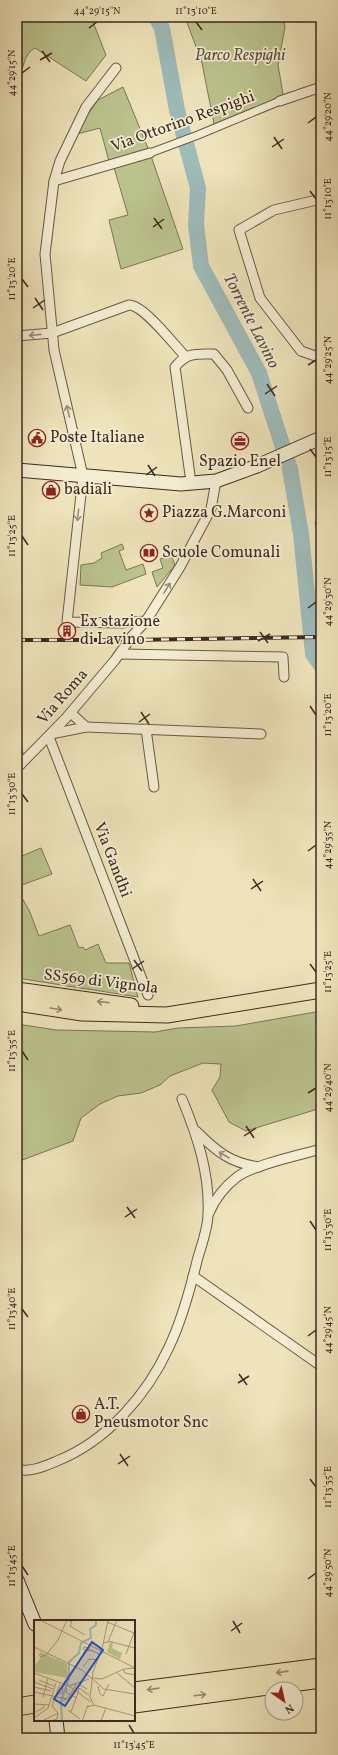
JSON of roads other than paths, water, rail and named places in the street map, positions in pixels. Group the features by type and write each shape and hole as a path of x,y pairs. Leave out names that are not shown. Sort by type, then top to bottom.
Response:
{"highway":[{"name":"SS569 di Vignola","path":"17,990 84,1000 156,1008 253,1001"},
{"name":"SS569 di Vignola","path":"17,1003 82,1013 167,1015 321,990"},
{"path":"135,1691 321,1667"},
{"path":"135,1704 321,1679"},
{"path":"17,1707 34,1704"},
{"path":"17,1719 34,1716"}],"main road":[{"path":"17,470 181,484 216,480 257,466 321,438"},
{"path":"17,1580 34,1622"},
{"path":"56,1721 58,1738"}],"street":[{"path":"116,68 86,107 60,161 54,181 45,254 54,350 83,476 67,622 121,623 146,621"},
{"name":"Via Ottorino Respighi","path":"54,181 198,136 280,102 321,87"},
{"path":"321,199 274,210 239,230 260,298 300,351 321,358"},
{"path":"17,336 52,333 129,305 134,305 143,311 186,357"},
{"path":"190,475 175,366 182,358 193,354 214,354 227,370 248,408"},
{"name":"Via Roma","path":"19,766 71,713 120,654 132,636 146,621 180,567 211,509 216,480"},
{"path":"121,623 130,630 132,636"},
{"path":"120,654 283,657 284,677"},
{"path":"71,713 86,727"},
{"path":"50,735 86,727 261,734"},
{"path":"146,729 154,787"},
{"name":"Via Gandhi","path":"50,735 148,995"},
{"name":"Via Roma","path":"17,751 19,766"},
{"path":"182,1099 195,1130 206,1175 208,1214"},
{"path":"195,1130 213,1148 226,1157 246,1165 261,1167"},
{"path":"20,1472 71,1455 92,1442 128,1409 146,1387 169,1347 188,1298 208,1214 214,1202 227,1186 238,1176 261,1167 321,1149"},
{"path":"193,1276 321,1366"}],"waterway":[{"name":"Torrente Lavino","path":"156,17 162,28 177,110 198,188 196,225 201,266 259,373 290,469 301,534 313,654 321,665"}],"railway":[{"path":"17,640 321,637"}],"place":[{"name":"Poste Italiane","path":"37,438"},
{"name":"Spazio Enel","path":"240,441"},
{"name":"badiali","path":"51,490"},
{"name":"Piazza G.Marconi","path":"149,513"},
{"name":"Scuole Comunali","path":"149,553"},
{"name":"Ex stazione di Lavino","path":"67,631"},
{"name":"A.T. Pneusmotor Snc","path":"81,1414"}],"park label":[{"name":"Parco Respighi","path":"240,56"}]}
